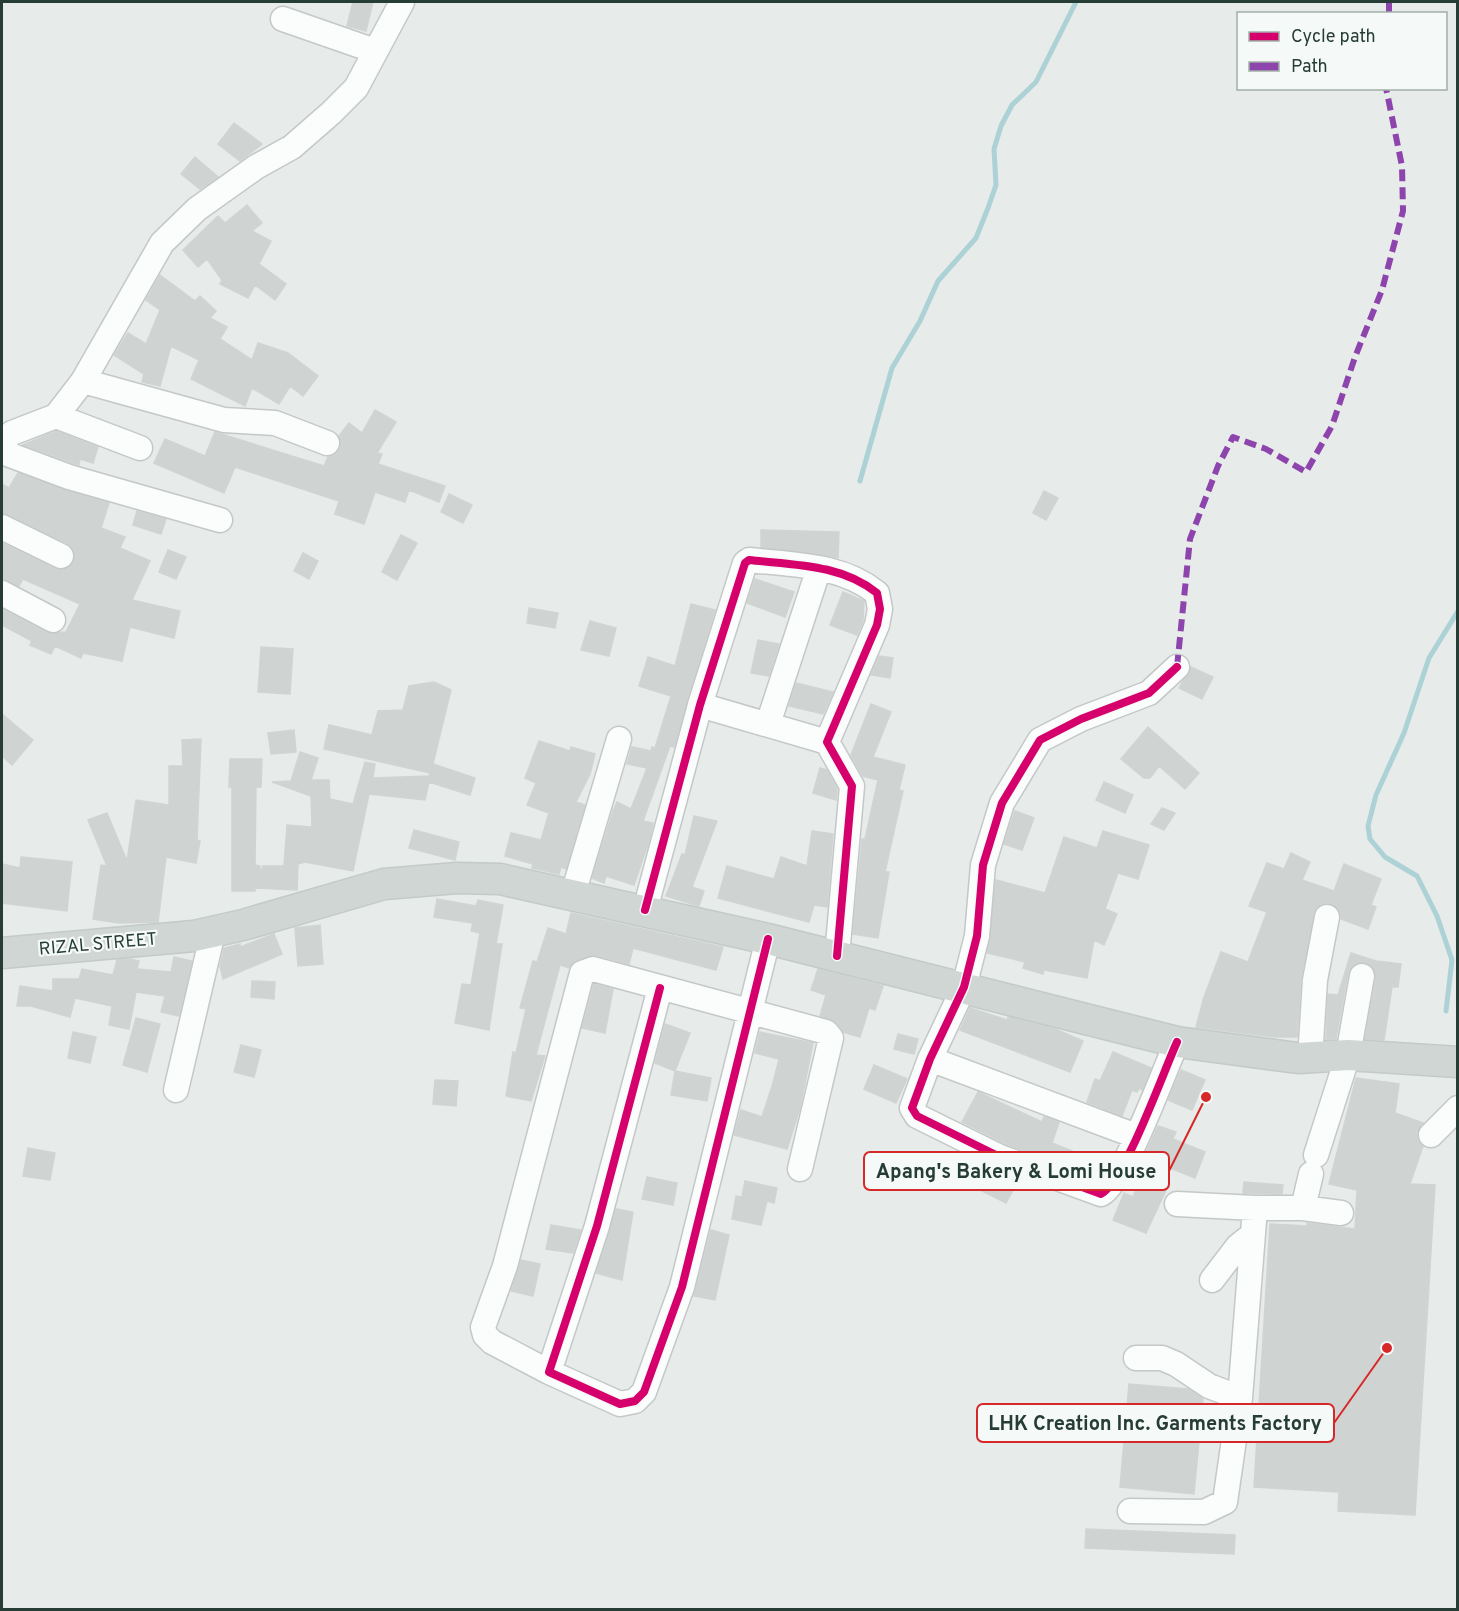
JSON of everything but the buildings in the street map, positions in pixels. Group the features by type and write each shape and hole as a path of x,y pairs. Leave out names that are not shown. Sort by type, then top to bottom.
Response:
{"main road":[{"name":"RIZAL STREET","path":"2,953 203,934 384,884 457,878 500,879 768,939 1176,1042 1310,1059 1348,1055 1458,1062"}],"street":[{"path":"2,442 12,433 56,416 84,381 162,243 197,209 256,167 292,147 356,88 402,2"},
{"path":"283,19 375,51"},
{"path":"84,381 224,420 275,423 327,443"},
{"path":"56,416 140,448"},
{"path":"2,452 69,477 220,520"},
{"path":"2,527 61,556"},
{"path":"645,910 700,705 747,561 819,568 860,579 877,593 880,609 877,625 827,742"},
{"path":"768,724 819,568"},
{"path":"2,593 53,620"},
{"path":"1176,1042 1113,1185 1101,1194 1000,1157 917,1116 912,1108 913,1100 930,1059 964,987 977,936 983,865 1002,803 1040,740 1081,719 1149,693 1177,667"},
{"path":"700,705 827,742 852,786 837,956"},
{"path":"573,894 619,740"},
{"path":"1310,1059 1315,980 1327,917"},
{"path":"176,1090 203,934"},
{"path":"768,939 752,1010 682,1287 644,1392 635,1401 620,1404 549,1372 492,1342 485,1335 483,1327 508,1255 582,973 593,969 752,1010 826,1032 831,1038 800,1169"},
{"path":"1303,1208 1313,1164 1348,1055 1362,976"},
{"path":"549,1372 597,1226 660,988"},
{"path":"930,1059 1136,1136"},
{"path":"1431,1136 1458,1108"},
{"path":"1177,1204 1303,1208 1341,1213"},
{"path":"1130,1511 1204,1512 1225,1502 1240,1398 1255,1208"},
{"path":"1212,1280 1238,1246 1253,1234"},
{"path":"1136,1358 1162,1358 1176,1364 1209,1386 1240,1398"}],"waterway":[{"path":"860,481 892,368 920,321 938,281 976,238 988,208 996,185 994,149 1001,126 1012,105 1036,82 1076,2"},
{"path":"1446,1011 1452,960 1437,916 1417,876 1385,857 1370,839 1368,826 1376,795 1404,733 1429,658 1458,611"}],"marked path":[{"path":"1389,2 1389,12"},
{"path":"1177,667 1190,539 1218,466 1233,437 1266,449 1306,472 1332,426 1355,357 1382,290 1403,211 1402,166 1386,90"}],"cycle path":[{"path":"645,910 700,705 745,563 749,560 833,571 863,583 877,593 880,609 877,625 827,742 852,786 837,956"},
{"path":"1177,667 1149,693 1081,719 1040,740 1002,803 983,865 977,936 964,987 930,1059 912,1108 917,1116 1000,1157 1101,1194 1121,1170 1132,1148 1177,1042"},
{"path":"660,988 597,1226 549,1372 620,1404 635,1401 644,1392 682,1287 768,939"}],"place":[{"name":"Apang's Bakery & Lomi House","path":"1206,1097"},
{"name":"LHK Creation Inc. Garments Factory","path":"1387,1348"}]}
